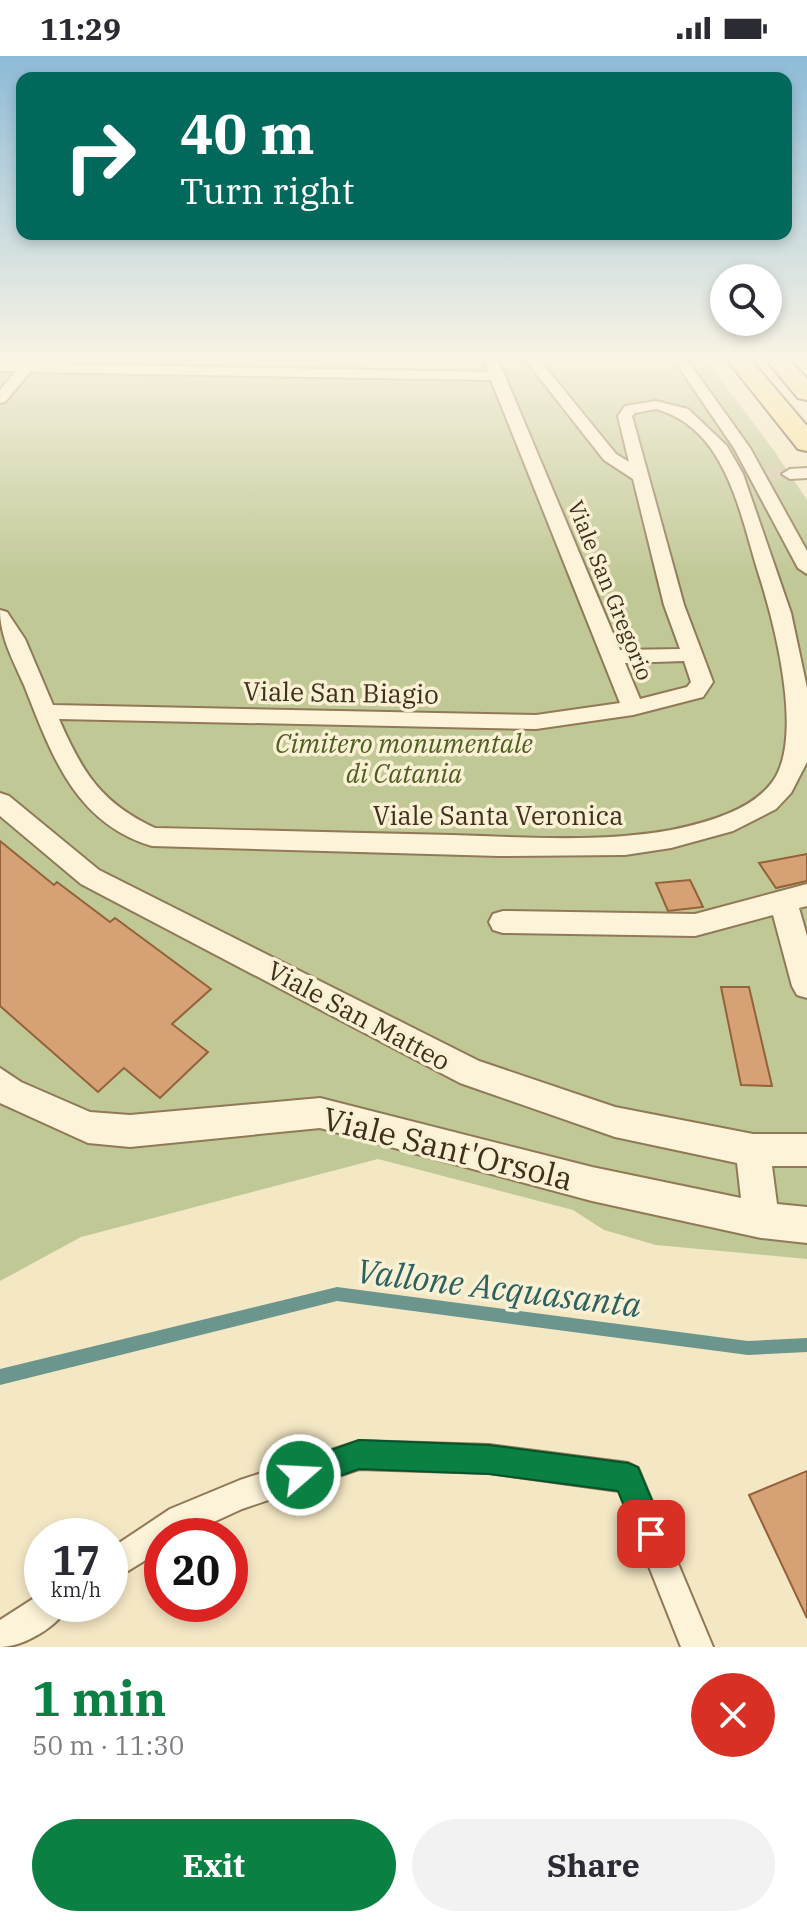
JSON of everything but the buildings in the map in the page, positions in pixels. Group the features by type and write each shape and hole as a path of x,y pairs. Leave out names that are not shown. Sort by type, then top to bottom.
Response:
{"street":[{"name":"Viale San Gregorio","path":"520,431 633,708"},
{"path":"589,431 610,457 638,475"},
{"path":"612,657 690,655 628,431"},
{"path":"703,431 752,474"},
{"path":"730,431 807,568"},
{"name":"Viale Santa Veronica","path":"0,616 13,634 63,756 98,808 129,829 152,837 584,847 671,839 724,825 752,813 782,787 797,758 796,688 752,474"},
{"name":"Viale San Biagio","path":"47,712 498,723 571,719 633,708 695,692 702,682 690,655"},
{"name":"Viale San Matteo","path":"0,802 90,877 471,1073 615,1122 753,1150 807,1150"},
{"path":"503,922 695,925 795,898 807,986"},
{"name":"Viale Sant'Orsola","path":"3,1090 88,1127 130,1131 320,1113 592,1184 761,1220 807,1225"},
{"path":"753,1150 761,1220"}],"lane":[{"path":"128,1555 181,1520 240,1495 359,1455 489,1459 628,1478 697,1647"},
{"path":"0,1639 26,1622"}],"green space":[{"name":"Cimitero monumentale di Catania","path":"0,431 759,431 807,500 807,1259 656,1245 604,1230 573,1210 378,1159 81,1237 0,1281"}],"waterway":[{"name":"Vallone Acquasanta","path":"0,1377 337,1294 748,1348 807,1345"}],"tunnel":[{"path":"766,474 790,474"}],"route":[{"path":"300,1475 359,1455 489,1459 628,1478 651,1534"}]}
